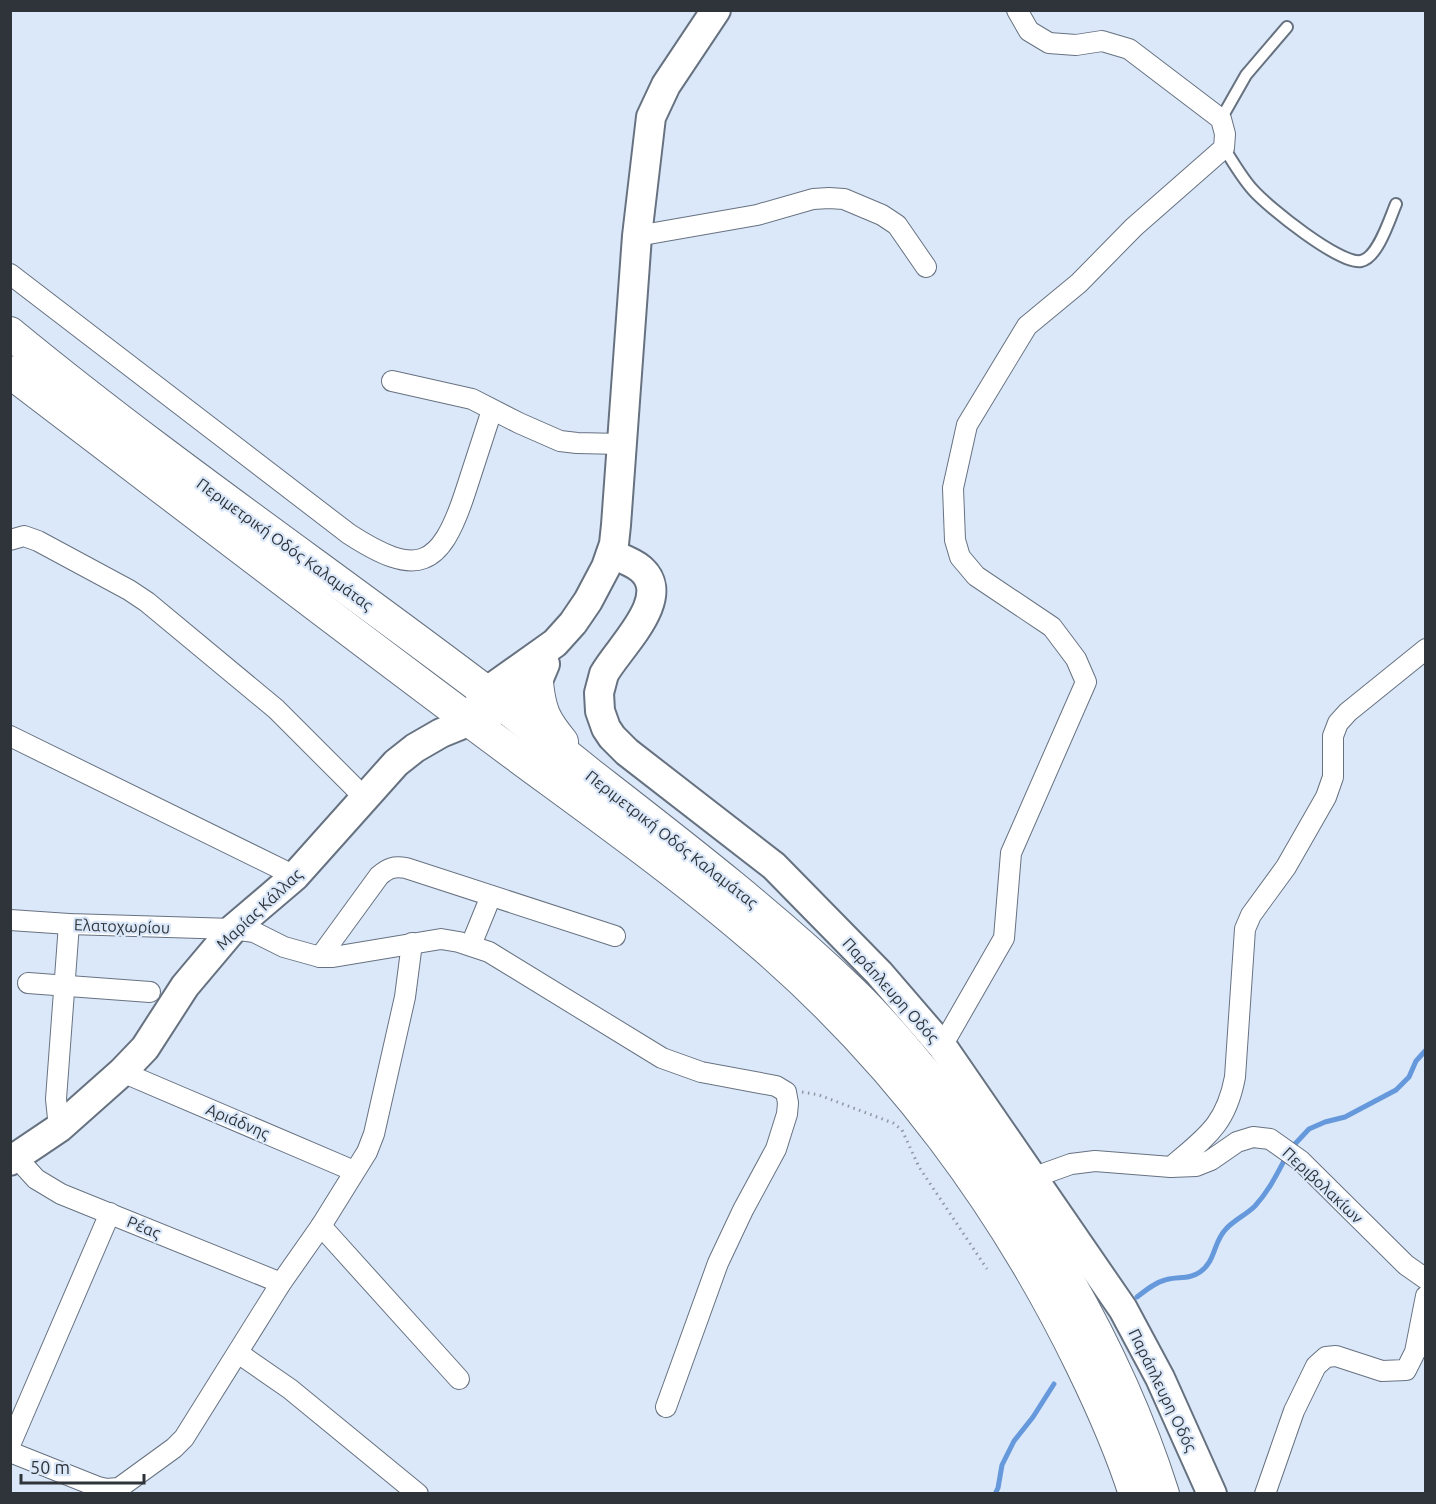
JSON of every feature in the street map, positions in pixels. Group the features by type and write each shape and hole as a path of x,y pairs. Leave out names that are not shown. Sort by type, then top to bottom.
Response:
{"main road":[{"name":"Περιμετρική Οδός Καλαμάτας","path":"10,333 166,456 496,700 690,850 780,925 854,994 921,1067 1027,1211 1077,1296 1121,1385 1155,1467 1163,1494"},
{"name":"Περιμετρική Οδός Καλαμάτας","path":"10,372 469,720 674,872 792,972 871,1050 964,1167 1005,1226 1053,1307 1096,1396 1135,1494"},
{"path":"537,683 540,708 549,726 598,780"}],"street":[{"path":"496,700 555,644 580,613 611,554 616,525 637,236 651,117 666,85 716,10"},
{"path":"942,1046 1004,938 1011,853 1086,682 1076,659 1052,627 976,576 960,557 955,540 953,488 967,425 1027,326 1079,283 1134,227 1224,148 1221,118 1129,49 1102,41 1076,45 1050,43 1029,31 1017,10"},
{"path":"637,236 757,215 828,198 844,200 882,215 897,225 926,267"},
{"path":"10,274 349,534 392,558 400,560 431,556 445,543 458,515 492,410"},
{"path":"392,381 472,399 560,441 621,444"},
{"path":"10,540 24,536 38,541 147,602 276,709 364,797"},
{"name":"Παράπλευρη Οδός","path":"611,554 633,563 642,570 648,579 651,595 648,612 604,674 599,702 606,728 627,752 774,866 879,973 942,1046 1123,1309 1160,1378 1212,1494"},
{"path":"496,700 537,683 555,644"},
{"path":"1171,1167 1212,1132 1224,1115 1231,1098 1245,929 1251,915 1286,867 1326,797 1333,777 1333,736 1338,723 1348,712 1425,649"},
{"name":"Μαρίας Κάλλας","path":"13,1159 59,1128 122,1072 145,1048 185,986 233,929 316,855 364,797 396,763 415,748 469,720 496,700"},
{"path":"10,736 295,876"},
{"path":"320,957 379,876 386,869 396,866 406,867 615,936"},
{"path":"471,945 491,896"},
{"name":"Ελατοχωρίου","path":"10,920 233,929 254,932 284,947 320,957"},
{"path":"59,1128 56,1100 69,924"},
{"path":"320,957 348,955 441,939 471,945 489,952 662,1058 701,1072 776,1086 786,1092 787,1114 776,1149 742,1210 718,1263 666,1407"},
{"path":"10,1452 106,1490 119,1488 174,1448 184,1438 280,1283 321,1226 367,1152 374,1134 405,997 412,943"},
{"path":"28,983 150,992"},
{"name":"Αριάδνης","path":"122,1072 354,1171"},
{"name":"Περιβολακίων","path":"1032,1178 1071,1164 1095,1161 1171,1167 1196,1166 1211,1160 1237,1142 1253,1137 1270,1139 1301,1161 1406,1265 1425,1279"},
{"name":"Ρέας","path":"13,1159 48,1187 280,1283"},
{"path":"10,1445 110,1213"},
{"path":"321,1226 459,1379"},
{"path":"1265,1494 1294,1411 1316,1366 1326,1357 1336,1356 1382,1371 1406,1370 1415,1352 1425,1296"},
{"path":"238,1353 290,1389 418,1494"}],"lane":[{"path":"1221,118 1246,75 1287,27"},
{"path":"1224,148 1253,190 1322,246 1348,259 1361,261 1374,253 1396,204"}],"path":[{"path":"786,1092 819,1095 893,1123 902,1130 919,1167 987,1269"}],"waterway":[{"path":"1294,1145 1309,1129 1345,1117 1396,1090 1409,1077 1416,1061 1426,1050"},
{"path":"1137,1297 1161,1281 1192,1276 1205,1268 1222,1234 1260,1201 1285,1159"},
{"path":"995,1494 1002,1465 1014,1441 1054,1384"}]}
